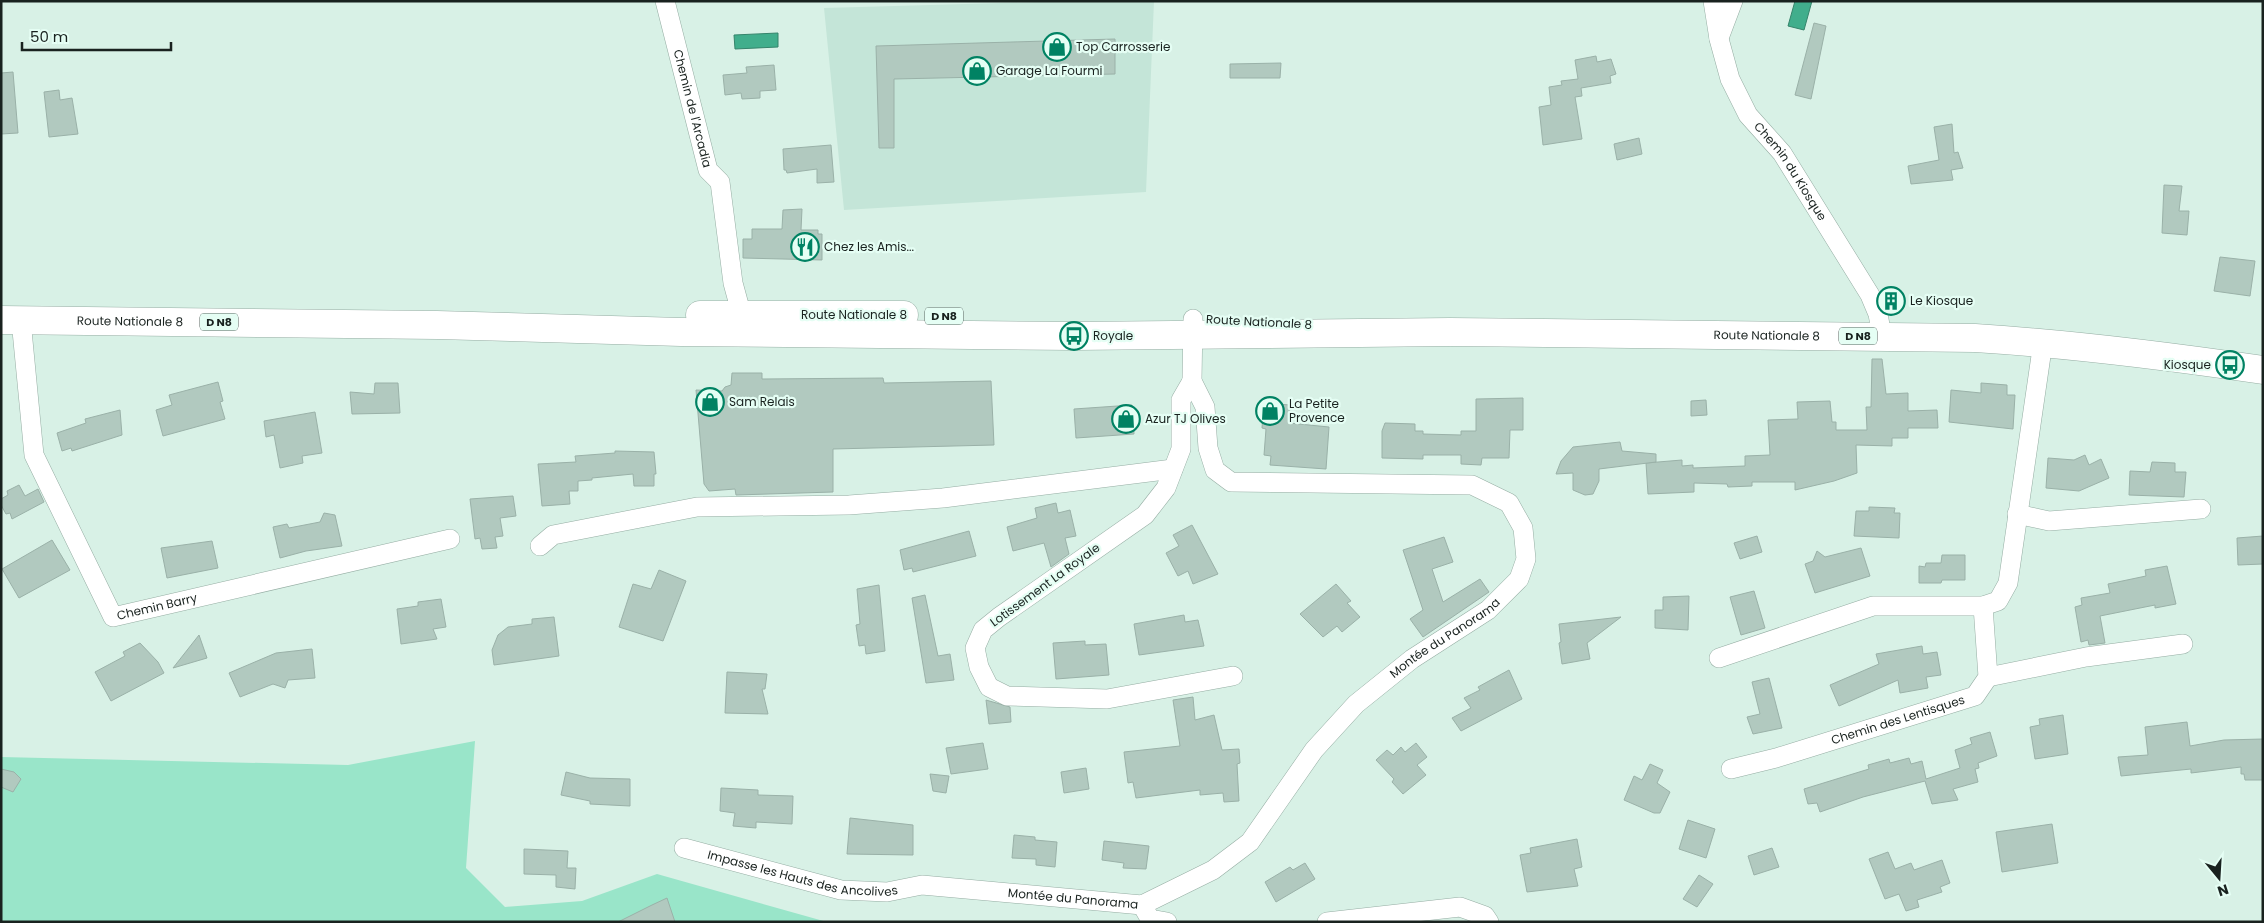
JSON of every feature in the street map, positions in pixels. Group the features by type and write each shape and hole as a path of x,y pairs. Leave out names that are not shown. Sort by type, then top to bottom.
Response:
{"main road":[{"name":"Route Nationale 8","path":"11,320 437,324 739,323 1882,336 2043,342 2263,370"}],"street":[{"name":"Chemin de l'Arcadia","path":"666,1 708,170 720,182 733,283 739,305 739,323"},
{"name":"Chemin du Kiosque","path":"1713,1 1719,39 1730,79 1748,115 1782,154 1870,294 1878,314 1882,336"},
{"path":"1719,39 1733,1"},
{"name":"Chemin Barry","path":"11,320 34,455 113,617 450,539"},
{"name":"Montée du Panorama","path":"922,885 1142,905 1213,870 1250,842 1314,750 1356,704 1412,660 1488,610 1519,579 1526,559 1523,528 1509,503 1472,485 1231,482 1215,470 1208,448 1204,407 1192,381 1193,327"},
{"path":"1719,658 1873,606 1982,606 1998,601 2008,583 2043,342"},
{"name":"Lotissement La Royale","path":"1192,381 1181,400 1181,449 1166,488 1145,515 983,630 975,648 979,667 989,687 1006,696 1107,699 1233,676"},
{"path":"540,546 553,535 697,506 849,505 943,498 1173,470"},
{"path":"2017,514 2049,521 2201,509"},
{"path":"1982,606 1988,677 2086,657 2183,644"},
{"name":"Chemin des Lentisques","path":"1731,768 1776,758 1975,696 1988,677"},
{"name":"Impasse les Hauts des Ancolives","path":"684,848 841,890 886,892 922,885"},
{"path":"1142,905 1150,919 1167,922"},
{"path":"1327,922 1460,907 1485,916 1489,922"}],"shaded area":[{"path":"1075,1 1154,1 1146,192 844,210 824,8"},
{"path":"1795,1 1812,1 1804,30 1788,26"},
{"path":"778,33 778,47 735,49 734,35"},
{"path":"475,741 466,868 505,907 582,901 657,874 827,922 1,922 1,757 348,765"}],"building":[{"path":"1814,23 1826,26 1811,99 1795,95"},
{"path":"1115,39 1115,74 894,79 894,148 879,148 876,46"},
{"path":"1596,56 1597,62 1611,59 1616,74 1610,76 1611,83 1581,88 1582,96 1575,97 1582,139 1543,145 1539,107 1551,105 1549,87 1562,85 1561,81 1578,79 1575,60"},
{"path":"1281,63 1280,78 1230,78 1230,64"},
{"path":"774,65 776,90 760,91 760,98 742,99 741,93 725,95 723,75 747,73 746,67"},
{"path":"13,72 18,133 1,134 1,73"},
{"path":"59,90 60,100 72,98 78,134 49,137 44,92"},
{"path":"1952,124 1954,153 1958,152 1963,168 1951,170 1953,180 1911,184 1908,166 1939,160 1934,127"},
{"path":"1639,138 1642,154 1617,160 1614,144"},
{"path":"831,145 834,182 817,183 817,169 787,173 784,170 783,149"},
{"path":"2164,185 2182,186 2179,211 2189,211 2187,235 2162,233"},
{"path":"802,209 801,230 818,230 818,234 822,234 822,260 743,258 743,239 752,239 752,229 782,229 783,210"},
{"path":"2220,257 2255,261 2250,296 2214,291"},
{"path":"1872,359 1882,359 1886,394 1908,393 1908,411 1937,410 1938,428 1908,428 1908,438 1892,438 1892,446 1856,445 1857,473 1834,481 1795,490 1795,482 1752,482 1752,486 1728,487 1727,484 1694,483 1694,492 1648,494 1646,463 1682,460 1682,466 1693,465 1693,468 1745,466 1745,456 1770,455 1768,420 1798,419 1797,402 1830,401 1832,422 1836,422 1836,430 1867,430 1866,407 1871,407"},
{"path":"732,373 762,373 762,379 883,378 884,383 991,381 994,445 833,449 833,492 736,495 735,489 709,491 704,484 696,390 722,391 725,387 731,385"},
{"path":"218,382 223,401 220,402 225,419 163,436 156,410 172,405 169,395"},
{"path":"375,383 398,383 400,413 352,414 350,392 374,394"},
{"path":"1981,383 2007,385 2007,395 2015,395 2013,429 1949,422 1951,390 1981,393"},
{"path":"1523,398 1523,430 1510,430 1509,458 1482,458 1481,465 1461,464 1461,455 1423,455 1423,459 1382,458 1382,431 1385,423 1415,424 1415,431 1423,431 1423,434 1461,435 1461,431 1476,431 1476,399"},
{"path":"1706,400 1707,415 1691,416 1691,401"},
{"path":"1264,403 1290,405 1289,423 1329,427 1326,469 1270,465 1271,456 1264,455 1266,429 1262,428"},
{"path":"1132,405 1134,434 1076,438 1074,409"},
{"path":"120,410 122,435 72,451 71,448 62,451 57,433 86,423 85,419"},
{"path":"315,412 322,453 302,456 303,463 280,468 274,435 266,437 264,421"},
{"path":"1620,442 1622,451 1656,454 1656,462 1599,469 1599,481 1593,494 1585,495 1573,490 1573,473 1556,474 1561,461 1573,447"},
{"path":"615,451 654,452 656,474 654,474 654,486 634,486 633,474 592,478 592,480 578,481 578,491 569,491 570,504 542,506 538,464 576,462 575,456 615,453"},
{"path":"2085,455 2089,465 2101,459 2109,478 2079,491 2046,488 2048,458 2074,460"},
{"path":"2152,462 2175,463 2175,472 2186,472 2184,497 2129,495 2130,471 2150,472"},
{"path":"19,485 25,496 38,489 44,502 12,519 10,513 6,514 1,505 1,499 8,495 7,491"},
{"path":"513,496 516,516 500,518 503,536 495,537 497,548 482,549 480,538 475,539 470,499"},
{"path":"1056,503 1058,513 1070,510 1076,536 1065,538 1069,554 1051,567 1044,543 1013,551 1007,527 1037,518 1035,508"},
{"path":"1869,507 1895,508 1894,513 1900,513 1899,538 1854,536 1856,511 1869,511"},
{"path":"324,513 335,515 342,546 306,551 280,558 273,527 287,524 289,528 320,522"},
{"path":"1192,525 1218,574 1193,584 1188,571 1178,576 1166,553 1179,546 1173,535"},
{"path":"969,531 976,556 913,572 912,568 904,570 900,550"},
{"path":"1757,536 1762,552 1740,559 1734,543"},
{"path":"2263,536 2263,564 2238,565 2237,538"},
{"path":"1444,537 1453,562 1432,569 1443,602 1480,579 1489,592 1423,637 1410,619 1423,610 1403,550"},
{"path":"52,540 70,570 19,598 2,569"},
{"path":"212,541 218,568 167,578 161,548"},
{"path":"1861,548 1870,576 1815,593 1805,564 1813,561 1817,551 1825,557"},
{"path":"1942,555 1965,555 1965,580 1919,583 1919,566 1925,567 1926,563 1941,563"},
{"path":"2167,566 2176,604 2155,608 2155,605 2100,616 2105,643 2089,645 2088,640 2081,642 2075,607 2082,605 2081,598 2110,593 2108,584 2146,576 2145,570"},
{"path":"659,570 686,581 663,641 619,627 633,584 651,589"},
{"path":"1336,584 1351,601 1347,603 1360,617 1342,632 1337,626 1323,637 1300,614"},
{"path":"879,585 885,651 866,654 865,645 859,646 856,625 860,624 857,589"},
{"path":"1754,591 1765,628 1741,635 1730,597"},
{"path":"925,595 938,656 950,654 954,680 926,683 912,598"},
{"path":"1689,596 1688,630 1655,628 1655,610 1663,610 1663,597"},
{"path":"441,599 446,627 433,629 437,639 401,644 397,609 418,606 418,602"},
{"path":"1184,615 1185,622 1198,620 1204,646 1139,655 1134,624"},
{"path":"554,617 559,656 494,665 492,650 498,635 508,627 532,624 532,619"},
{"path":"1621,617 1587,643 1590,659 1562,664 1559,624"},
{"path":"199,635 207,658 173,668"},
{"path":"1085,641 1085,645 1106,644 1109,675 1056,679 1053,643"},
{"path":"140,643 158,662 164,673 111,701 95,672 125,656 123,652"},
{"path":"1922,646 1923,654 1937,652 1941,675 1926,677 1928,688 1900,693 1898,680 1839,706 1830,685 1879,664 1876,654"},
{"path":"312,649 315,678 288,680 285,688 273,684 240,697 229,673 276,653"},
{"path":"1509,670 1522,699 1461,731 1452,718 1471,708 1464,698 1480,690 1478,687"},
{"path":"727,672 767,674 765,689 762,689 768,714 725,713"},
{"path":"1769,678 1782,728 1753,734 1747,717 1760,714 1752,682"},
{"path":"1193,697 1195,720 1214,715 1222,750 1239,749 1240,763 1237,764 1239,801 1224,802 1223,793 1200,795 1200,790 1136,798 1133,782 1128,783 1124,752 1180,746 1173,700"},
{"path":"986,700 1010,707 1011,722 989,724"},
{"path":"2063,715 2068,754 2035,759 2030,727 2040,725 2039,719"},
{"path":"2187,722 2190,746 2224,740 2263,739 2263,780 2245,780 2244,774 2241,774 2241,767 2191,773 2191,769 2121,776 2118,757 2148,755 2145,727"},
{"path":"1990,732 1997,756 1978,763 1979,768 1975,769 1978,782 1953,789 1958,800 1932,804 1925,781 1863,797 1820,812 1817,803 1808,804 1804,789 1869,769 1868,765 1889,759 1890,763 1909,758 1911,764 1922,761 1926,779 1960,768 1955,750 1972,744 1970,738"},
{"path":"983,743 988,769 951,774 946,748"},
{"path":"1416,743 1427,757 1417,765 1426,775 1403,794 1392,782 1394,779 1376,760 1387,750 1393,755 1401,747 1405,752"},
{"path":"1650,764 1663,770 1657,783 1670,792 1660,813 1654,813 1624,800 1634,776 1642,780"},
{"path":"1086,768 1089,789 1064,793 1061,772"},
{"path":"1,769 14,772 21,779 13,792 1,787"},
{"path":"566,772 590,778 630,779 630,806 590,804 590,801 561,795"},
{"path":"930,774 949,776 946,793 933,791"},
{"path":"721,788 758,790 758,795 793,796 792,824 756,822 756,828 733,826 735,813 720,811"},
{"path":"850,818 913,825 913,855 847,854"},
{"path":"1688,820 1715,829 1706,858 1679,849"},
{"path":"2052,824 2058,863 2002,872 1996,832"},
{"path":"1014,835 1035,837 1035,840 1057,842 1055,867 1036,865 1036,859 1012,858"},
{"path":"1577,839 1582,867 1574,869 1578,886 1527,892 1520,855 1531,853 1530,848"},
{"path":"1104,841 1149,846 1146,869 1123,868 1124,863 1102,860"},
{"path":"1772,848 1779,867 1754,875 1748,856"},
{"path":"524,849 568,851 567,868 576,868 575,889 556,887 556,875 524,874"},
{"path":"1888,852 1895,869 1911,863 1914,870 1942,860 1950,883 1940,887 1942,892 1917,900 1919,907 1906,911 1899,894 1885,899 1869,859"},
{"path":"1305,863 1315,879 1276,902 1265,882 1290,867 1293,870"},
{"path":"1699,875 1713,884 1697,907 1683,899"},
{"path":"667,898 675,922 618,922 652,905"}],"place":[{"name":"Top Carrosserie","path":"1057,47"},
{"name":"Garage La Fourmi","path":"977,71"},
{"name":"Chez les Amis...","path":"805,247"},
{"name":"Le Kiosque","path":"1891,301"},
{"name":"Royale","path":"1074,336"},
{"name":"Kiosque","path":"2230,365"},
{"name":"Sam Relais","path":"710,402"},
{"name":"La Petite Provence","path":"1270,411"},
{"name":"Azur TJ Olives","path":"1126,419"}]}
